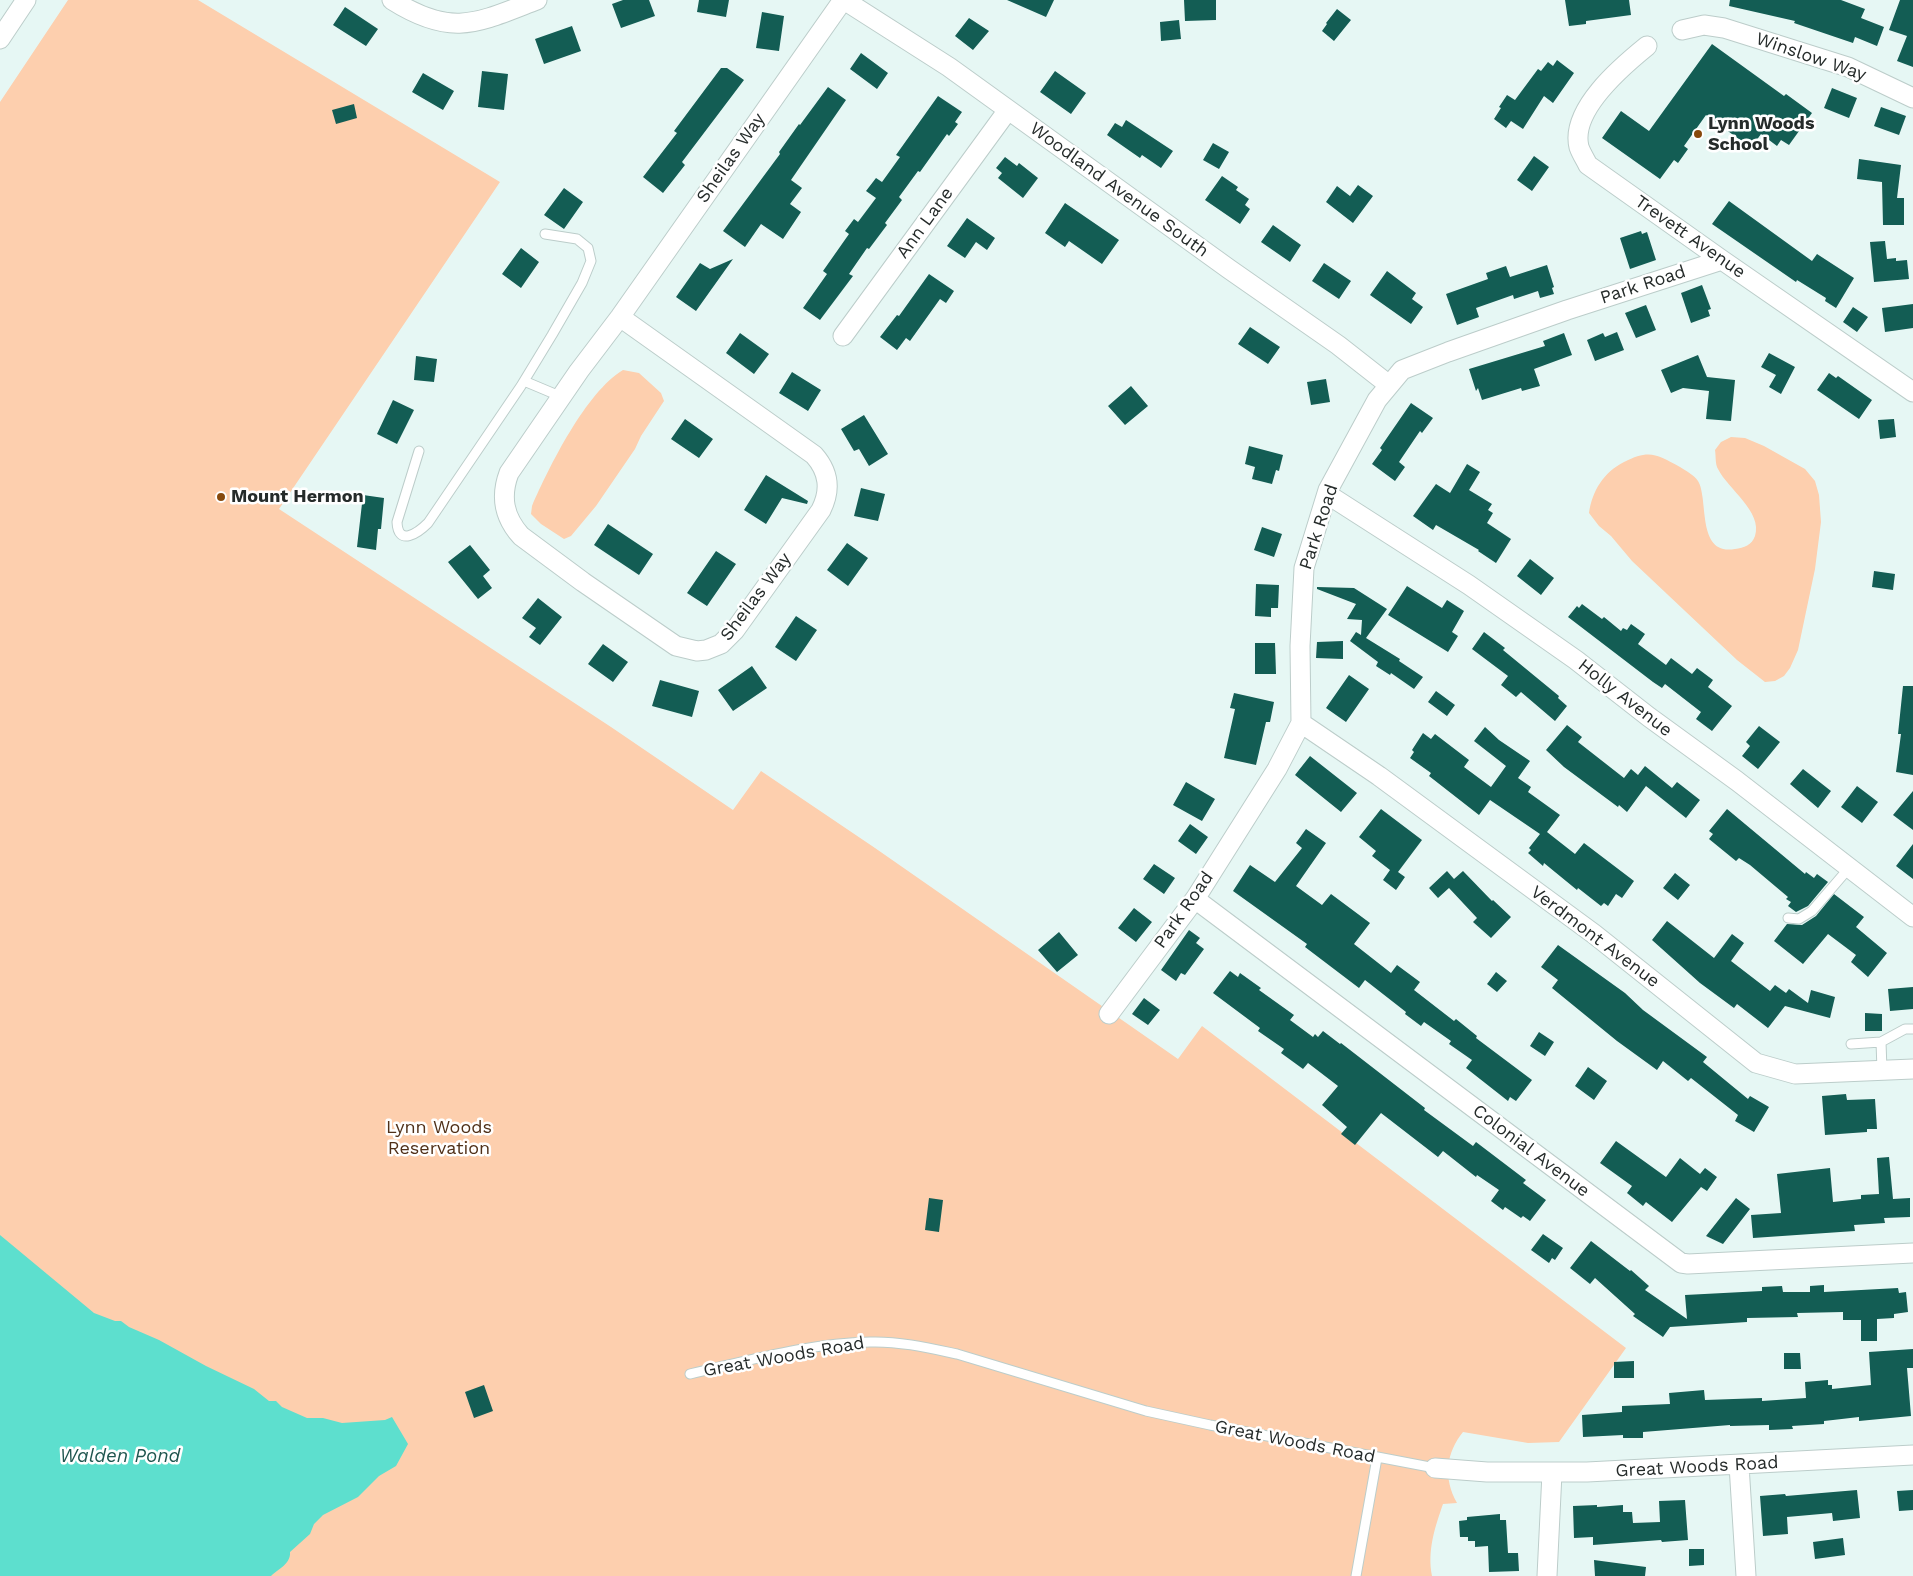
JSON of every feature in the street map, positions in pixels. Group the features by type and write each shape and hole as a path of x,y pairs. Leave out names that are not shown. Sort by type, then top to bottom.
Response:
{"street":[{"path":"0,39 26,0"},
{"path":"392,0 423,17 457,24 483,20 537,0"},
{"name":"Woodland Avenue South","path":"844,0 949,67 1229,269 1338,344 1389,385"},
{"name":"Sheilas Way","path":"620,317 814,455 826,473 828,490 821,510 735,630 721,644 706,650 697,651 676,646 583,582 522,536 514,529 505,510 504,492 506,482 509,473 562,397 844,0"},
{"name":"Winslow Way","path":"1682,30 1706,25 1724,28 1848,66 1913,98"},
{"name":"Trevett Avenue","path":"1647,46 1631,58 1596,95 1584,112 1579,130 1580,148 1588,164 1722,260 1913,392"},
{"name":"Ann Lane","path":"843,336 1008,110"},
{"name":"Park Road","path":"1110,1014 1195,898 1277,769 1302,723 1300,646 1304,568 1327,494 1377,400 1389,385 1402,370 1448,352 1576,307 1722,260"},
{"name":"Holly Avenue","path":"1327,494 1469,585 1576,660 1913,916"},
{"name":"Verdmont Avenue","path":"1302,723 1379,776 1594,934 1756,1063 1795,1074 1913,1069"},
{"name":"Colonial Avenue","path":"1195,898 1681,1263 1913,1252"},
{"name":"Great Woods Road","path":"1435,1468 1486,1472 1552,1473 1913,1455"},
{"path":"1739,1465 1746,1576"},
{"path":"1547,1576 1552,1473"}],"lane":[{"path":"419,451 397,522 398,531 402,536 407,537 418,532 428,522 524,381 582,283 591,260 588,248 577,239 545,234"},
{"path":"524,381 562,397"},
{"path":"1788,918 1800,919 1812,912 1849,868"},
{"path":"1851,1044 1881,1042 1904,1029 1913,1028"},
{"path":"1881,1042 1882,1070"},
{"name":"Great Woods Road","path":"690,1374 811,1348 855,1342 927,1347 957,1354 1146,1410 1210,1425 1435,1468"},
{"path":"1356,1576 1377,1458"}],"green space":[{"name":"Lynn Woods Reservation","path":"68,0 198,0 500,182 279,509 611,727 733,810 761,771 1178,1059 1202,1026 1626,1348 1559,1442 1528,1443 1463,1432 1453,1448 1448,1466 1450,1484 1457,1503 1443,1504 1431,1548 1432,1576 0,1576 0,102"},
{"path":"623,370 639,373 661,393 664,401 641,436 635,449 596,506 571,536 564,539 541,524 531,514 532,506 548,471 582,412 609,381"},
{"path":"1731,437 1745,438 1764,446 1805,469 1815,481 1819,495 1821,522 1815,569 1798,650 1790,668 1784,676 1775,681 1765,682 1737,660 1632,561 1589,513 1593,497 1600,483 1617,466 1640,455 1659,456 1680,467 1698,481 1706,524 1714,544 1723,549 1747,546 1755,536 1754,518 1723,477 1716,462 1715,450 1721,442"}],"water":[{"name":"Walden Pond","path":"0,1235 94,1313 115,1321 121,1321 129,1327 159,1340 206,1366 254,1389 269,1401 276,1401 282,1407 307,1418 323,1418 342,1423 385,1420 392,1417 408,1444 396,1466 379,1476 358,1497 323,1515 314,1524 310,1534 290,1552 290,1556 284,1566 271,1576 0,1576"}],"building":[{"path":"623,0 649,0 655,16 621,28 612,4"},
{"path":"699,0 729,0 726,17 697,12"},
{"path":"1007,0 1054,0 1046,17"},
{"path":"1184,0 1216,0 1216,20 1185,21"},
{"path":"1565,0 1629,0 1631,15 1586,21 1586,24 1569,26"},
{"path":"1730,0 1841,0 1865,9 1861,18 1884,27 1877,46 1855,37 1853,43 1794,23 1795,21 1729,6"},
{"path":"1900,0 1913,0 1913,67 1897,61 1907,36 1889,30"},
{"path":"345,7 378,29 366,46 333,25"},
{"path":"1337,9 1351,20 1334,41 1322,31"},
{"path":"762,12 784,16 779,51 756,48"},
{"path":"969,18 989,31 973,50 955,36"},
{"path":"1179,20 1181,39 1161,41 1160,22"},
{"path":"572,26 581,51 544,64 535,39"},
{"path":"1712,44 1784,96 1786,94 1812,113 1789,145 1781,140 1777,146 1761,134 1751,148 1706,115 1684,146 1688,149 1678,163 1674,160 1660,179 1602,138 1621,111 1649,131"},
{"path":"861,53 888,73 877,89 850,69"},
{"path":"1557,60 1574,73 1553,103 1544,96 1523,129 1511,121 1506,128 1494,119 1507,95 1515,100 1538,69 1541,71 1548,62 1553,66"},
{"path":"721,68 727,68 744,80 682,162 685,165 663,193 643,177 677,133 674,131"},
{"path":"482,71 508,74 504,110 478,107"},
{"path":"1055,71 1086,93 1071,114 1040,92"},
{"path":"423,73 454,91 443,110 412,92"},
{"path":"828,87 846,100 791,180 802,188 790,204 801,212 783,239 761,224 745,247 723,231 780,154 779,152 799,124"},
{"path":"1832,88 1857,98 1849,118 1824,108"},
{"path":"938,96 962,112 955,122 958,124 949,136 947,134 920,172 918,171 899,197 902,200 885,223 887,225 869,249 867,248 849,274 853,276 820,320 803,308 827,274 823,271 849,234 845,231 854,219 858,222 876,198 866,191 876,178 882,182 900,157 896,155"},
{"path":"354,104 357,118 336,124 332,110"},
{"path":"1881,107 1906,116 1899,135 1874,126"},
{"path":"1126,120 1173,151 1161,168 1142,155 1140,158 1107,135 1115,123 1122,127"},
{"path":"1213,143 1229,152 1219,169 1203,160"},
{"path":"1534,156 1549,167 1532,191 1517,180"},
{"path":"1005,157 1017,166 1019,163 1038,178 1023,198 998,178 1002,173 996,168"},
{"path":"1859,159 1901,165 1897,198 1904,198 1904,225 1883,225 1882,182 1857,179"},
{"path":"1222,176 1238,187 1236,190 1249,199 1245,205 1250,209 1240,224 1205,200"},
{"path":"1358,185 1373,196 1353,223 1326,202 1337,186 1350,196"},
{"path":"564,188 583,202 564,229 544,215"},
{"path":"1729,201 1812,261 1817,254 1854,278 1836,308 1825,301 1826,298 1797,280 1796,282 1712,224"},
{"path":"1065,203 1119,240 1102,264 1069,241 1065,247 1045,233"},
{"path":"967,218 995,238 987,250 976,242 965,258 947,246"},
{"path":"1273,225 1301,245 1290,262 1261,242"},
{"path":"1641,231 1642,234 1647,232 1656,260 1630,269 1620,238"},
{"path":"1885,241 1887,259 1896,258 1896,261 1907,260 1909,279 1874,282 1870,242"},
{"path":"521,248 539,262 521,288 502,274"},
{"path":"733,259 696,311 676,297 700,263 710,269"},
{"path":"1324,263 1351,281 1339,299 1312,281"},
{"path":"1547,265 1554,287 1552,288 1554,294 1540,298 1538,291 1514,299 1513,295 1476,308 1479,317 1457,325 1446,294 1488,279 1486,273 1506,266 1510,277"},
{"path":"1387,271 1416,293 1412,299 1423,307 1411,324 1370,295"},
{"path":"929,274 954,291 946,303 940,299 910,341 906,338 897,350 880,337 897,315 899,316"},
{"path":"1702,285 1711,309 1708,310 1710,316 1691,323 1681,293"},
{"path":"1913,304 1913,328 1885,332 1882,308"},
{"path":"1646,305 1656,330 1636,338 1625,313"},
{"path":"1853,307 1868,317 1857,332 1843,322"},
{"path":"1250,327 1280,347 1268,364 1238,344"},
{"path":"1617,332 1624,350 1595,361 1587,340 1603,333 1605,337"},
{"path":"740,333 769,354 754,374 726,353"},
{"path":"1564,333 1572,355 1534,369 1540,386 1522,391 1521,388 1482,400 1478,388 1476,391 1469,369 1545,346 1543,341"},
{"path":"1769,353 1795,367 1781,394 1769,387 1776,375 1761,367"},
{"path":"1698,355 1707,377 1735,380 1731,421 1706,419 1709,391 1683,388 1671,393 1661,370"},
{"path":"416,356 437,359 434,382 414,380"},
{"path":"792,372 821,390 808,411 779,393"},
{"path":"1829,373 1836,378 1838,376 1872,400 1859,419 1817,390"},
{"path":"1326,379 1330,402 1311,405 1307,382"},
{"path":"1131,386 1148,406 1125,425 1108,406"},
{"path":"393,400 414,410 397,444 377,434"},
{"path":"1411,403 1433,418 1422,433 1420,431 1399,462 1405,467 1395,481 1372,464 1382,450 1380,448"},
{"path":"864,415 888,454 869,466 859,449 854,451 841,429"},
{"path":"685,419 713,439 699,458 671,439"},
{"path":"1894,419 1896,437 1880,439 1878,420"},
{"path":"1249,446 1283,455 1279,471 1276,470 1272,484 1252,479 1255,467 1245,464"},
{"path":"1467,464 1480,472 1469,490 1492,504 1488,510 1493,513 1487,523 1511,539 1496,563 1479,550 1436,525 1433,530 1413,516 1436,484 1450,493"},
{"path":"766,475 808,501 807,504 782,498 766,524 744,510"},
{"path":"861,488 885,494 878,521 854,516"},
{"path":"363,495 384,498 381,529 378,529 376,550 357,547"},
{"path":"608,524 653,554 639,575 594,545"},
{"path":"1262,527 1282,534 1274,557 1254,550"},
{"path":"847,543 868,558 848,586 827,570"},
{"path":"470,545 490,570 483,576 492,588 478,599 448,562"},
{"path":"716,551 736,564 707,606 687,593"},
{"path":"1530,559 1554,578 1541,595 1517,576"},
{"path":"1874,571 1895,574 1893,590 1872,587"},
{"path":"1256,584 1279,585 1278,608 1271,608 1271,617 1255,616"},
{"path":"1407,586 1442,608 1447,600 1464,611 1452,632 1458,636 1448,652 1388,615"},
{"path":"1317,587 1354,588 1387,609 1366,638 1400,659 1399,661 1423,677 1414,689 1391,673 1390,675 1376,666 1378,662 1350,641 1356,632 1361,635 1362,620 1347,619 1356,604 1317,589"},
{"path":"538,598 562,617 540,645 529,637 536,628 522,618"},
{"path":"1582,604 1602,619 1604,617 1621,631 1623,628 1627,630 1631,624 1645,634 1638,644 1666,665 1671,658 1692,674 1697,668 1713,680 1708,687 1732,706 1712,731 1696,719 1701,712 1665,684 1662,688 1653,682 1568,617 1577,606 1579,608"},
{"path":"796,616 817,630 796,661 775,647"},
{"path":"1484,632 1559,696 1558,698 1567,706 1555,721 1521,692 1516,697 1501,685 1508,676 1472,649"},
{"path":"1343,641 1343,659 1316,658 1317,642"},
{"path":"1255,643 1275,643 1276,674 1255,674"},
{"path":"603,644 628,662 613,682 588,664"},
{"path":"752,666 767,688 733,711 718,690"},
{"path":"1349,675 1369,689 1346,722 1326,708"},
{"path":"660,680 699,691 692,717 652,706"},
{"path":"1903,686 1913,686 1913,775 1896,772 1901,734 1898,734"},
{"path":"1436,691 1455,705 1447,716 1428,702"},
{"path":"1234,693 1274,702 1270,722 1266,722 1256,765 1224,758 1235,709 1230,708"},
{"path":"1567,725 1582,737 1578,742 1624,778 1631,769 1638,775 1645,766 1672,788 1677,782 1700,800 1686,818 1646,786 1627,812 1619,805 1618,807 1564,767 1546,750"},
{"path":"1759,726 1780,742 1758,769 1742,756 1750,746 1746,742"},
{"path":"1485,727 1499,740 1530,761 1518,778 1531,787 1528,792 1560,815 1547,832 1575,854 1584,843 1634,881 1622,898 1616,894 1608,906 1604,903 1601,906 1578,888 1577,890 1544,863 1543,866 1528,853 1531,850 1529,848 1540,834 1490,800 1479,815 1429,776 1431,773 1410,758 1414,752 1412,750 1423,733 1431,739 1435,734 1469,760 1464,767 1491,787 1506,766 1474,741"},
{"path":"1310,756 1357,793 1341,812 1295,775"},
{"path":"1803,769 1831,791 1818,808 1790,784"},
{"path":"1186,782 1215,799 1202,821 1173,805"},
{"path":"1857,786 1878,802 1862,823 1841,807"},
{"path":"1913,791 1913,830 1893,815"},
{"path":"1381,809 1422,840 1398,872 1405,877 1396,890 1383,880 1390,870 1372,856 1376,851 1359,837"},
{"path":"1727,809 1805,874 1806,872 1814,878 1817,874 1828,882 1808,906 1796,912 1788,906 1791,902 1786,899 1788,897 1750,865 1739,858 1736,861 1709,839 1713,834 1709,831"},
{"path":"1190,824 1208,837 1196,854 1178,841"},
{"path":"1306,829 1326,843 1296,886 1322,905 1331,894 1370,923 1354,944 1391,973 1397,965 1420,982 1414,990 1454,1021 1456,1019 1477,1036 1476,1038 1532,1080 1516,1101 1510,1097 1508,1101 1466,1068 1472,1060 1449,1044 1451,1041 1424,1022 1421,1026 1365,980 1359,988 1305,947 1307,944 1233,891 1250,865 1275,882 1302,848 1296,843"},
{"path":"1913,844 1913,879 1896,866"},
{"path":"1154,864 1175,878 1164,894 1143,879"},
{"path":"1447,871 1454,879 1463,871 1492,901 1511,917 1491,938 1473,922 1477,918 1449,888 1438,898 1429,888"},
{"path":"1675,873 1690,885 1678,900 1663,888"},
{"path":"1834,894 1864,917 1856,927 1887,953 1868,977 1851,962 1856,955 1828,934 1803,964 1774,941 1787,924 1802,925 1816,916"},
{"path":"1134,908 1152,922 1136,942 1118,928"},
{"path":"1667,921 1714,958 1732,934 1744,943 1731,961 1770,991 1775,985 1786,993 1789,989 1808,1003 1811,990 1835,997 1830,1018 1785,1006 1768,1028 1737,1004 1734,1008 1700,983 1652,940"},
{"path":"1189,930 1200,938 1196,943 1204,949 1185,975 1181,973 1176,981 1161,970"},
{"path":"1059,932 1078,955 1057,972 1038,950"},
{"path":"1558,945 1625,993 1643,1010 1707,1057 1703,1062 1748,1099 1750,1096 1769,1107 1754,1132 1735,1121 1738,1115 1691,1078 1688,1081 1663,1061 1657,1070 1617,1041 1552,988 1558,980 1541,967"},
{"path":"1230,971 1238,977 1240,973 1261,988 1259,990 1294,1015 1290,1020 1313,1037 1315,1034 1318,1037 1323,1031 1341,1043 1425,1108 1424,1110 1473,1146 1476,1142 1526,1180 1523,1183 1546,1200 1530,1221 1523,1216 1521,1218 1505,1207 1503,1210 1491,1201 1499,1190 1477,1175 1476,1177 1443,1151 1438,1157 1381,1113 1355,1145 1341,1134 1347,1127 1322,1105 1338,1086 1308,1063 1303,1069 1281,1053 1284,1049 1258,1031 1260,1028 1213,993"},
{"path":"1496,972 1507,981 1497,992 1487,984"},
{"path":"1913,987 1913,1009 1890,1011 1888,989"},
{"path":"1144,998 1160,1010 1148,1025 1132,1014"},
{"path":"1865,1013 1882,1014 1882,1031 1865,1031"},
{"path":"1539,1032 1554,1042 1545,1056 1530,1046"},
{"path":"1588,1067 1607,1081 1594,1100 1575,1086"},
{"path":"1846,1094 1847,1100 1875,1099 1877,1129 1867,1129 1867,1132 1825,1135 1822,1096"},
{"path":"1616,1141 1666,1177 1680,1158 1700,1174 1705,1168 1717,1177 1707,1191 1701,1187 1672,1222 1646,1202 1643,1206 1627,1193 1632,1186 1600,1163"},
{"path":"1889,1157 1893,1199 1910,1198 1910,1217 1884,1218 1885,1223 1854,1225 1855,1231 1753,1238 1751,1215 1781,1213 1777,1174 1830,1168 1833,1202 1861,1199 1861,1195 1879,1194 1877,1158"},
{"path":"929,1198 943,1200 939,1232 925,1230"},
{"path":"1736,1198 1750,1209 1723,1244 1706,1236"},
{"path":"1543,1234 1563,1248 1555,1260 1552,1258 1549,1263 1531,1250"},
{"path":"1591,1241 1631,1270 1649,1286 1645,1290 1687,1319 1685,1295 1762,1291 1762,1287 1782,1286 1783,1292 1810,1292 1810,1286 1824,1285 1824,1292 1898,1288 1899,1293 1906,1292 1908,1312 1894,1314 1894,1318 1877,1319 1877,1341 1861,1341 1861,1320 1843,1320 1843,1312 1797,1313 1798,1317 1747,1318 1747,1322 1670,1327 1663,1337 1633,1316 1635,1314 1595,1278 1590,1284 1570,1268"},
{"path":"1913,1349 1913,1368 1907,1368 1911,1416 1859,1421 1859,1417 1824,1421 1824,1424 1792,1426 1793,1429 1769,1430 1769,1425 1730,1425 1643,1432 1643,1438 1623,1438 1623,1435 1583,1437 1582,1415 1622,1412 1622,1406 1670,1404 1669,1393 1704,1390 1705,1400 1762,1398 1762,1401 1806,1398 1805,1382 1828,1380 1828,1385 1832,1385 1832,1389 1871,1385 1869,1352"},
{"path":"1784,1353 1800,1353 1801,1369 1784,1369"},
{"path":"1634,1361 1634,1378 1614,1378 1614,1362"},
{"path":"484,1385 493,1411 474,1418 465,1392"},
{"path":"1857,1490 1860,1518 1833,1521 1832,1513 1787,1517 1788,1534 1763,1536 1760,1496 1785,1494 1786,1496"},
{"path":"1913,1490 1913,1510 1899,1511 1897,1491"},
{"path":"1685,1500 1688,1540 1593,1545 1593,1537 1574,1538 1573,1506 1623,1505 1623,1512 1632,1512 1633,1523 1660,1522 1659,1501"},
{"path":"1500,1514 1500,1520 1506,1520 1508,1553 1518,1553 1519,1571 1489,1572 1488,1546 1475,1547 1475,1541 1468,1541 1468,1537 1460,1537 1459,1521 1467,1520 1467,1517"},
{"path":"1843,1538 1845,1555 1815,1559 1813,1542"},
{"path":"1689,1549 1704,1549 1704,1565 1689,1566"},
{"path":"1594,1560 1646,1567 1645,1576 1595,1576"}],"place":[{"name":"Lynn Woods School","path":"1698,134"},
{"name":"Mount Hermon","path":"221,497"}]}
